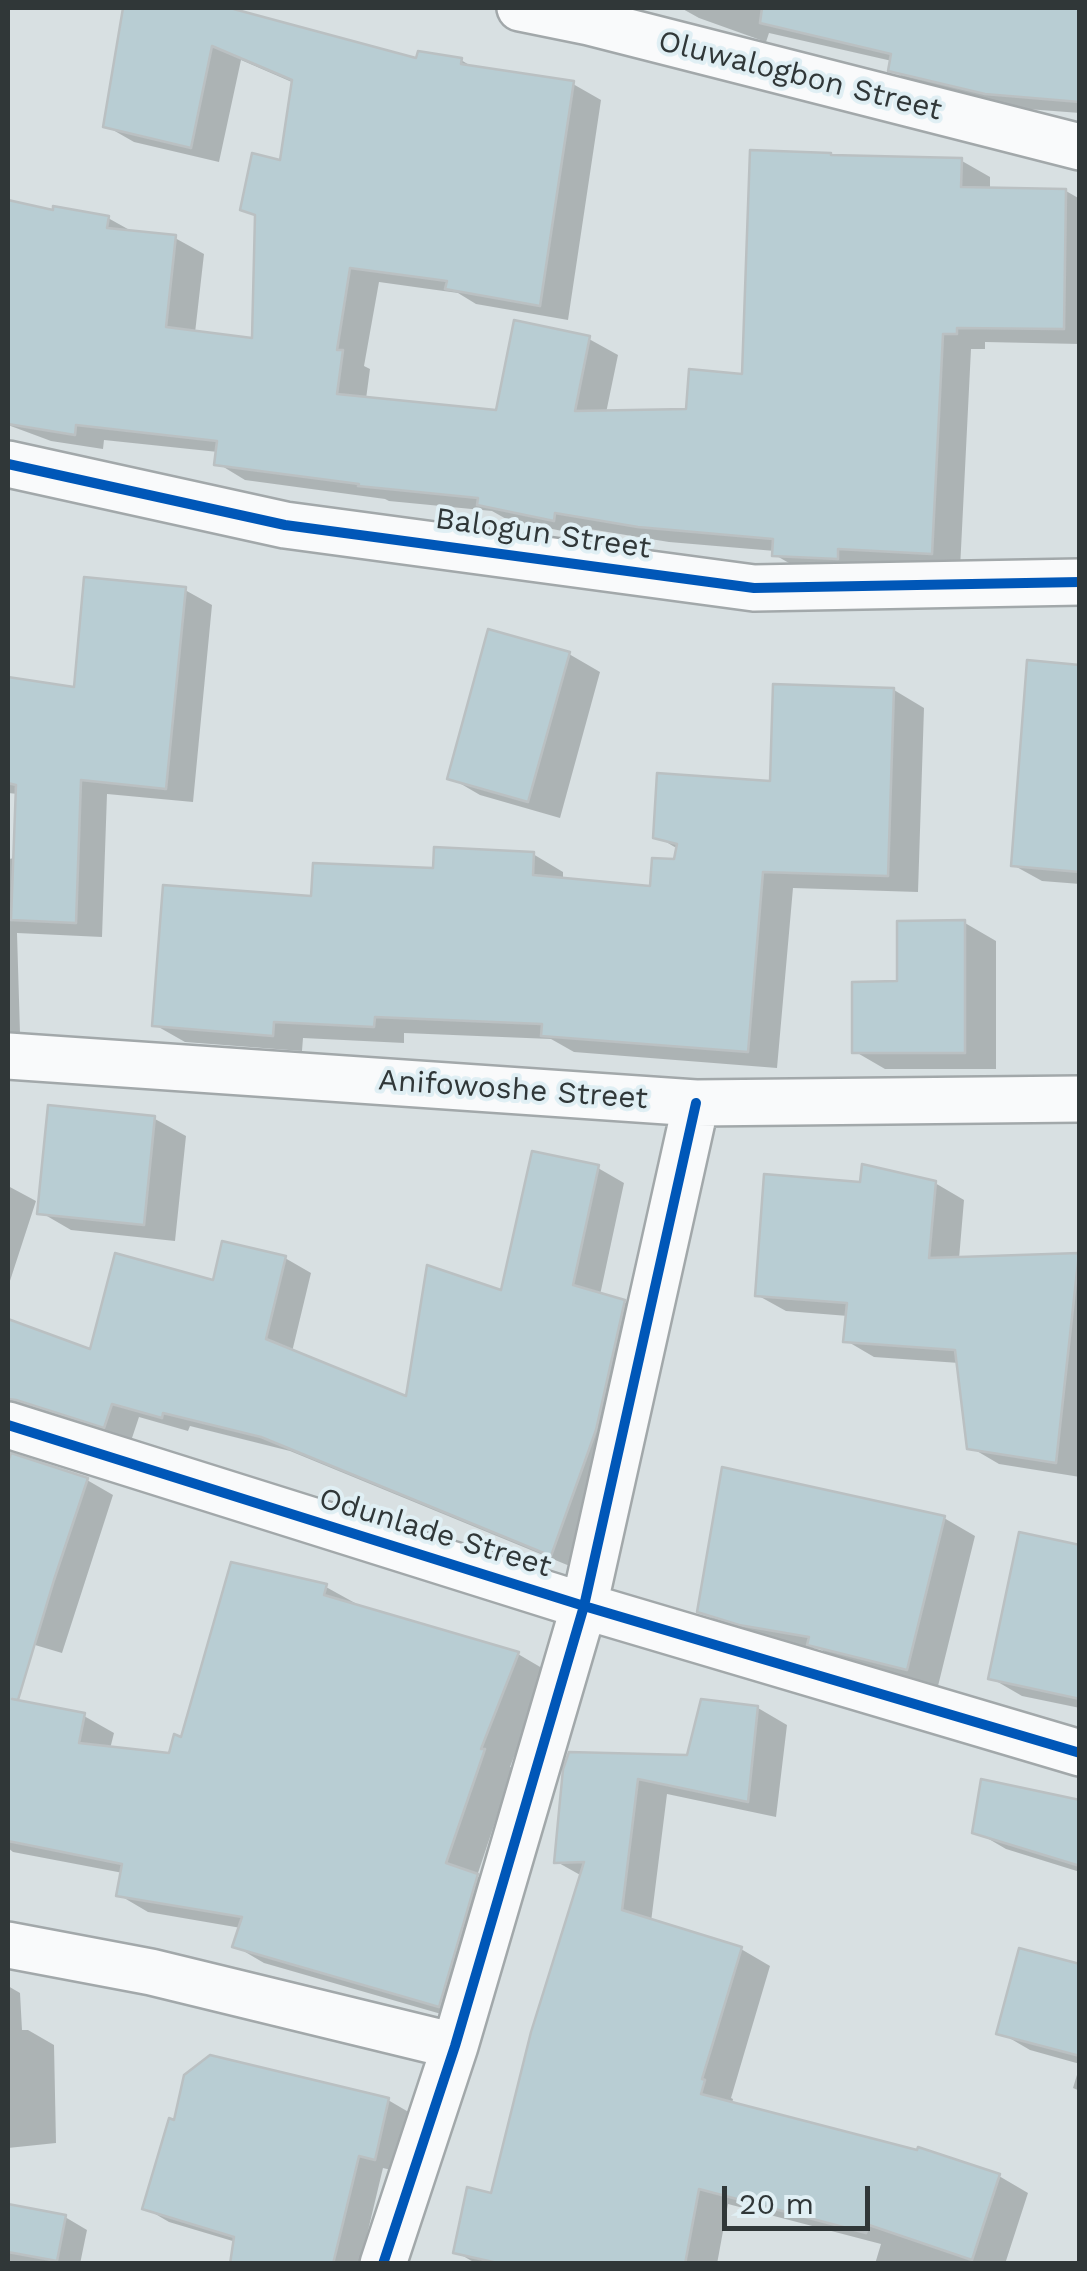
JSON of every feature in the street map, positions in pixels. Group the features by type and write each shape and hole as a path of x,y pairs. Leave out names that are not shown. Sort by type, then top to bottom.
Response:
{"street":[{"name":"Oluwalogbon Street","path":"520,8 589,22 1080,147"},
{"name":"Balogun Street","path":"8,464 285,524 754,588 1080,582"},
{"name":"Anifowoshe Street","path":"8,1056 696,1103 1080,1098"},
{"path":"383,2264 454,2046 584,1606 696,1103"},
{"name":"Odunlade Street","path":"8,1425 584,1606 1080,1752"},
{"path":"8,1945 151,1972 454,2046"}],"building":[{"path":"123,8 230,8 416,58 418,51 462,58 461,64 574,81 540,306 445,289 447,281 350,268 337,350 343,350 337,394 496,410 514,320 590,336 575,411 686,409 689,369 742,374 750,150 962,158 961,187 1066,189 1064,329 957,328 957,334 943,334 932,554 838,549 838,559 772,556 773,539 638,527 555,513 554,521 477,505 478,498 214,465 217,441 76,425 75,435 8,424 8,200 109,216 107,228 176,235 166,327 252,338 255,215 240,210 252,153 280,160 292,80 212,46 191,148 103,127"},
{"path":"762,8 1080,8 1080,102 985,94 888,71 891,54 760,23"},
{"path":"84,577 186,587 166,789 81,780 76,923 11,920 16,785 8,783 8,677 74,687"},
{"path":"488,629 570,652 528,802 447,779"},
{"path":"1027,660 1080,665 1080,872 1011,866"},
{"path":"773,684 894,688 888,876 763,872 748,1052 541,1036 542,1024 375,1017 374,1027 274,1022 273,1036 152,1026 163,885 311,896 313,863 433,868 434,847 534,852 533,875 650,886 652,858 674,859 677,844 653,838 657,773 770,781"},
{"path":"965,920 965,1053 852,1053 852,982 897,981 897,921"},
{"path":"48,1105 155,1116 144,1225 37,1214"},
{"path":"532,1151 599,1165 573,1285 625,1300 596,1430 551,1556 261,1437 112,1404 104,1428 8,1399 8,1319 90,1349 115,1253 213,1280 222,1241 286,1256 266,1339 406,1396 427,1265 501,1290"},
{"path":"862,1164 936,1181 929,1258 1079,1253 1056,1463 967,1449 955,1350 843,1342 847,1303 755,1296 764,1174 860,1182"},
{"path":"11,1453 88,1478 18,1700 12,1699 85,1713 79,1743 169,1753 174,1734 181,1737 231,1562 327,1584 324,1595 519,1652 481,1749 485,1749 446,1863 478,1874 439,2007 232,1947 242,1917 116,1896 122,1864 8,1841"},
{"path":"722,1467 945,1516 907,1670 807,1645 809,1637 739,1625 697,1612"},
{"path":"1019,1532 1080,1545 1080,1699 988,1679"},
{"path":"701,1699 758,1706 748,1802 638,1779 622,1910 742,1947 702,2079 705,2080 701,2094 917,2150 918,2147 1000,2174 972,2260 869,2225 866,2233 699,2189 685,2264 502,2264 453,2253 467,2187 491,2193 531,2032 584,1862 554,1863 563,1769 569,1752 687,1755"},
{"path":"981,1779 1080,1800 1080,1866 972,1833"},
{"path":"1019,1948 1080,1964 1080,2056 996,2034"},
{"path":"210,2055 389,2098 375,2160 359,2156 333,2264 230,2264 234,2237 142,2209 169,2118 174,2120 184,2075"},
{"path":"8,2204 66,2215 57,2261 8,2252"}],"cycle path":[{"path":"8,464 285,525 754,588 1080,582"},
{"path":"383,2264 455,2046 584,1606 696,1103"},
{"path":"8,1425 584,1606 1080,1753"}]}
